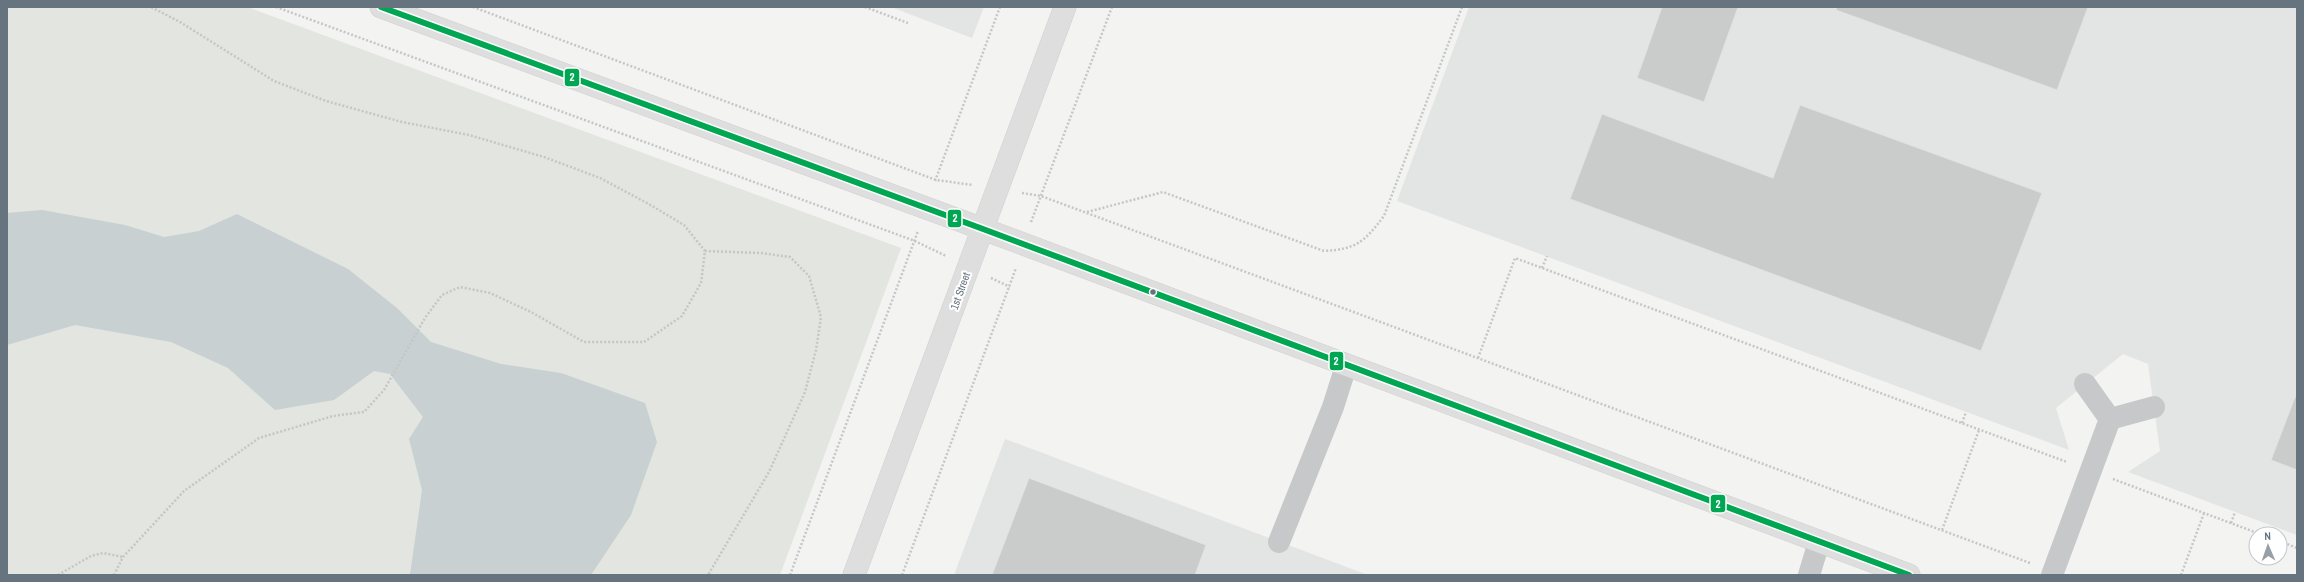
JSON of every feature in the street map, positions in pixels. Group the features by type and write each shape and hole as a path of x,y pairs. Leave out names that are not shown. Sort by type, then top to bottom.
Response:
{"main road":[{"path":"381,7 982,229 1909,575"},
{"name":"1st Street","path":"854,575 1065,7"}],"lane":[{"path":"1279,542 1333,407 1346,366"},
{"path":"2085,384 2110,419"},
{"path":"2110,419 2154,407"},
{"path":"2053,573 2110,419"},
{"path":"1809,575 1819,542"}],"path":[{"path":"114,575 123,557 184,491 259,438 333,416 364,412 384,390 425,318 442,295 460,287 490,293 531,312 584,342 644,342 682,316 701,284 705,252 684,225 648,203 600,178 544,157 476,138 402,122 326,101 274,81 180,22 151,7"},
{"path":"276,7 915,241"},
{"path":"473,7 936,180"},
{"path":"865,7 908,23"},
{"path":"790,575 915,241 925,209 1000,7"},
{"path":"902,575 1010,287 1022,245 1112,7"},
{"path":"1086,213 1163,192 1324,250 1346,249 1369,236 1384,216 1462,7"},
{"path":"1041,196 1942,530 2053,573"},
{"path":"705,252 761,253 790,257 809,276 821,318 816,350 805,392 768,472 708,575"},
{"path":"1542,268 1547,256"},
{"path":"1478,358 1515,258 2248,529"},
{"path":"1962,424 1966,412"},
{"path":"1942,530 1979,430"},
{"path":"2231,523 2235,512"},
{"path":"2181,575 2204,513"},
{"path":"58,575 91,556 103,553 123,557"}],"shaded area":[{"path":"7,7 247,7 901,248 780,575 7,575"},
{"path":"891,7 984,7 972,38"},
{"path":"1469,7 2297,7 2297,535 2288,532 2288,526 2273,526 2128,472 2160,451 2148,364 2123,354 2056,408 2069,450 1397,201"},
{"path":"42,210 125,225 164,237 199,231 237,214 348,269 397,308 431,342 501,364 561,373 645,403 657,442 631,515 591,575 410,575 422,490 409,439 423,417 390,374 374,371 334,400 275,410 228,368 171,342 75,325 7,345 7,213"},
{"path":"1005,439 1368,575 954,575"}],"building":[{"path":"1662,7 1738,7 1704,102 1637,78"},
{"path":"1837,7 2088,7 2057,90 1836,10"},
{"path":"1800,105 2042,193 1981,351 1570,199 1602,114 1773,178"},
{"path":"2295,397 2297,397 2297,470 2271,460"},
{"path":"1029,478 1206,545 1195,575 992,575"}],"transit line":[{"name":"2","path":"381,7 983,229 1909,575"}]}
